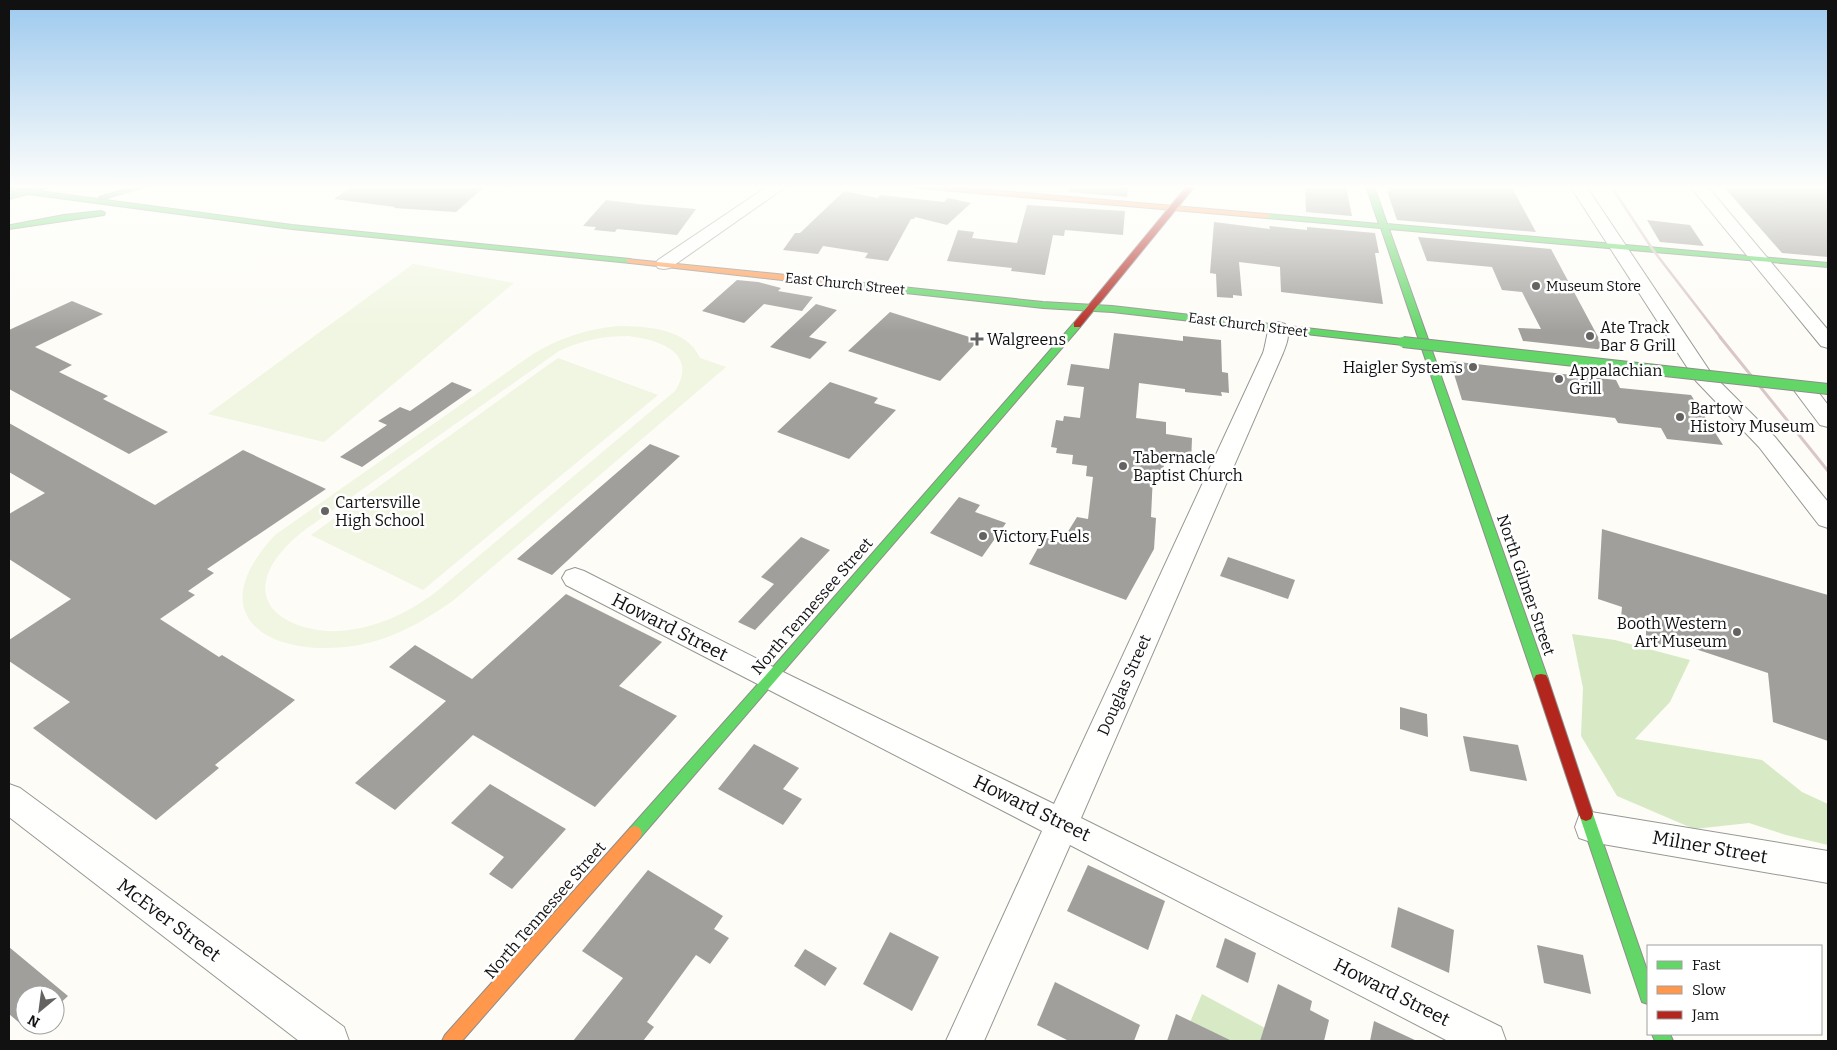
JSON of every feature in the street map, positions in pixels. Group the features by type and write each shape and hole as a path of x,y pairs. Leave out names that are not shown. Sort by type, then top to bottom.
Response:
{"main road":[{"name":"East Church Street","path":"373,235 664,264 1043,306 1112,309 1828,390"},
{"name":"North Tennessee Street","path":"451,1041 771,679 1151,235"},
{"name":"North Gilmer Street","path":"1387,235 1647,993"},
{"path":"1484,235 1828,265"}],"street":[{"path":"664,264 707,235"},
{"path":"1610,235 1703,378 1767,442 1826,517"},
{"path":"1738,235 1828,342"},
{"name":"Douglas Street","path":"965,1041 1273,353 1278,339 1278,328"},
{"path":"1427,347 1703,378"},
{"path":"1828,390 1804,389 1828,420"},
{"name":"Howard Street","path":"575,578 771,679 1062,823 1487,1041"},
{"name":"McEver Street","path":"9,798 330,1041"},
{"name":"Milner Street","path":"1591,827 1828,867"}],"green space":[{"path":"413,264 514,283 324,442 208,414"},
{"path":"618,326 652,328 675,335 686,340 700,358 726,367 455,599 421,621 398,633 372,642 328,648 299,646 275,639 256,627 245,611 243,590 253,564 275,535 533,354 553,343 574,335 595,329","holes":["629,336 664,345 679,358 682,367 681,378 675,391 436,592 414,607 390,619 352,630 324,631 294,624 272,608 266,596 266,582 272,565 279,554 306,529 559,351 585,341 602,338"]},
{"path":"558,358 658,395 423,590 311,535"},
{"path":"1572,634 1615,640 1690,660 1670,702 1635,739 1762,760 1802,792 1828,804 1828,845 1786,835 1749,823 1694,829 1617,796 1581,736 1583,688"},
{"path":"1202,994 1289,1041 1182,1041"}],"building":[{"path":"794,235 902,235 888,261 865,258 868,253 823,246 818,254 783,250"},
{"path":"956,235 973,235 972,238 1017,243 1019,235 1053,235 1045,275 1011,271 1012,268 947,261"},
{"path":"1213,235 1375,235 1379,253 1375,253 1383,304 1281,292 1280,267 1239,262 1242,296 1233,295 1233,298 1217,297 1216,274 1210,273"},
{"path":"1656,235 1697,235 1704,246 1660,242"},
{"path":"1766,235 1828,235 1828,257 1782,253"},
{"path":"1418,237 1551,249 1605,350 1523,341 1518,328 1541,329 1522,292 1502,290 1492,267 1427,261"},
{"path":"737,280 758,282 781,288 778,291 813,297 802,311 764,304 744,323 702,311"},
{"path":"72,301 103,314 35,347 72,365 59,372 108,396 103,399 168,432 129,454 9,389 9,330"},
{"path":"816,304 837,310 809,337 827,342 810,359 770,347"},
{"path":"890,312 979,340 940,381 848,351"},
{"name":"Tabernacle Baptist Church","path":"1114,333 1183,341 1183,336 1221,340 1222,372 1228,373 1229,393 1221,392 1222,396 1185,392 1185,389 1139,383 1136,418 1166,422 1166,434 1192,438 1191,465 1164,462 1163,476 1153,475 1151,517 1156,518 1154,549 1126,600 1029,564 1044,537 1061,543 1077,517 1088,519 1093,477 1086,476 1087,466 1072,464 1073,455 1056,453 1057,448 1051,447 1056,420 1063,421 1064,416 1080,418 1084,387 1067,385 1071,364 1109,369"},
{"path":"1450,361 1616,380 1620,388 1691,395 1723,445 1667,439 1661,428 1618,423 1615,418 1462,400"},
{"path":"452,382 472,390 362,467 340,457 387,425 378,421 400,407 410,411"},
{"path":"830,382 878,398 874,403 896,410 849,459 777,432"},
{"path":"9,423 155,505 243,450 326,489 207,569 214,573 188,591 195,595 160,619 219,657 222,655 295,700 215,765 219,768 156,820 33,728 70,702 9,661 9,640 71,599 9,559 9,514 45,493 9,472"},
{"path":"650,444 680,456 552,575 517,559"},
{"path":"959,497 980,505 975,512 1006,523 982,557 930,533"},
{"name":"Booth Western Art Museum","path":"1602,529 1828,595 1828,741 1773,722 1768,673 1662,638 1663,646 1646,640 1646,626 1621,618 1622,607 1598,599"},
{"path":"801,537 830,550 755,630 738,622 774,584 761,577"},
{"path":"1228,557 1295,580 1288,599 1220,576"},
{"path":"566,594 662,642 619,686 677,716 595,807 473,735 395,810 355,783 446,701 389,667 415,645 472,679"},
{"path":"1400,707 1427,714 1428,737 1400,729"},
{"path":"1463,736 1518,745 1527,781 1470,771"},
{"path":"754,744 799,768 783,789 802,799 783,825 718,789"},
{"path":"490,784 566,829 512,889 489,874 504,857 451,823"},
{"path":"1088,865 1165,901 1148,950 1067,911"},
{"path":"648,870 723,916 714,929 729,938 710,964 696,955 647,1022 654,1027 643,1041 573,1041 623,978 582,951"},
{"path":"1398,907 1454,930 1449,973 1391,947"},
{"path":"890,932 939,957 912,1011 863,984"},
{"path":"1225,938 1256,953 1248,983 1216,967"},
{"path":"1537,945 1583,955 1591,994 1544,983"},
{"path":"9,947 55,985 15,985 15,1019 9,1014"},
{"path":"805,949 837,968 825,986 794,966"},
{"path":"1055,982 1140,1025 1134,1041 1069,1041 1037,1025"},
{"path":"1278,984 1312,1001 1310,1010 1329,1020 1324,1041 1260,1041"},
{"path":"1176,1014 1232,1041 1167,1041"},
{"path":"1374,1021 1417,1041 1370,1041"}],"railway":[{"path":"1643,235 1721,338"},
{"path":"1720,337 1828,471"}],"traffic: fast":[{"path":"372,235 630,261"},
{"path":"1387,235 1541,679"},
{"path":"1484,235 1828,265"},
{"path":"826,282 1043,305 1112,309 1403,342"},
{"path":"635,833 771,679 1077,325"},
{"path":"1403,342 1828,389"},
{"path":"1586,814 1647,993"},
{"path":"1661,1035 1664,1041"}],"traffic: slow":[{"path":"630,261 826,282"},
{"path":"451,1041 635,833"}],"traffic: jam":[{"path":"1077,325 1151,235"},
{"path":"1541,679 1586,814"}],"place":[{"name":"Museum Store","path":"1536,286"},
{"name":"Ate Track Bar & Grill","path":"1590,336"},
{"name":"Walgreens","path":"977,339"},
{"name":"Haigler Systems","path":"1473,367"},
{"name":"Appalachian Grill","path":"1559,379"},
{"name":"Bartow History Museum","path":"1680,417"},
{"name":"Tabernacle Baptist Church","path":"1123,466"},
{"name":"Cartersville High School","path":"325,511"},
{"name":"Victory Fuels","path":"983,536"},
{"name":"Booth Western Art Museum","path":"1737,632"}]}
